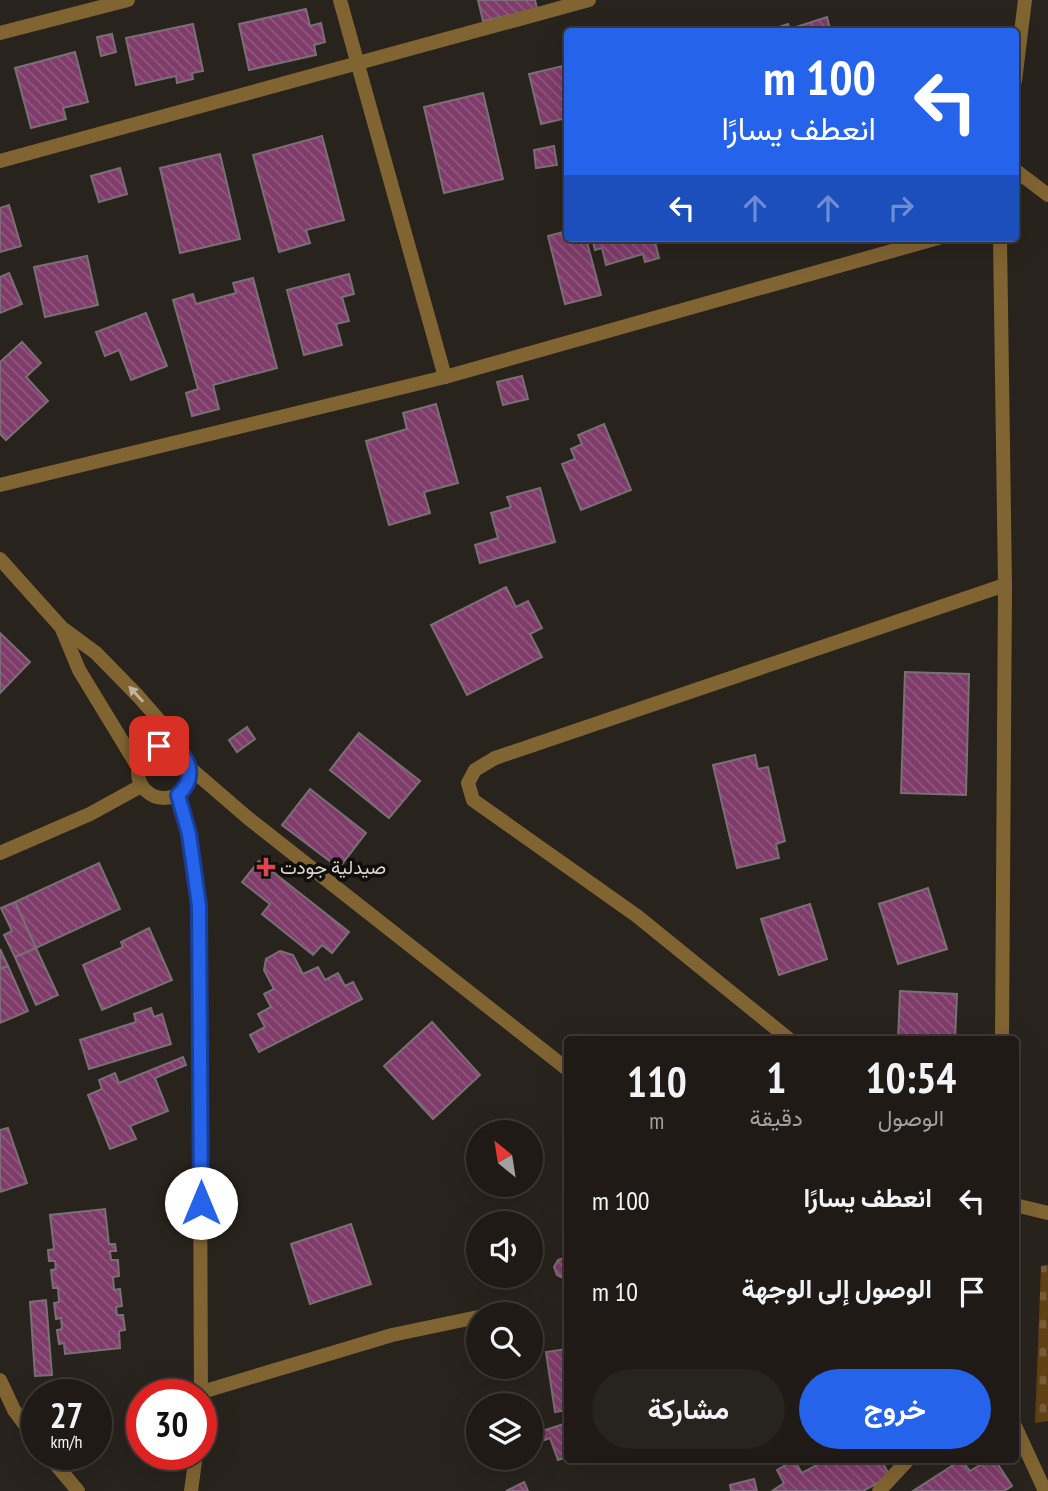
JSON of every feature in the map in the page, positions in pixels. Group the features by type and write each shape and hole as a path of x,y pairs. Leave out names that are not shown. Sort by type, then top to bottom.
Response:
{"street":[{"path":"0,33 128,0"},
{"path":"340,0 445,376"},
{"path":"0,162 558,4 589,0"},
{"path":"1019,49 1025,0"},
{"path":"1019,173 1048,195"},
{"path":"0,485 445,376 924,242"},
{"path":"1000,242 1005,585 1002,1036"},
{"path":"0,559 62,628 96,653 159,720 190,768 190,778 178,795 158,798 141,786 138,767 91,690 62,628"},
{"path":"785,1036 637,916 473,800 468,783 475,770 495,758 1005,585"},
{"path":"138,767 150,750 159,746 176,749"},
{"path":"190,768 248,818 564,1067"},
{"path":"0,853 90,814 141,786"},
{"path":"178,795 189,834 199,906 202,1379"},
{"path":"1019,1206 1048,1213"},
{"path":"217,1393 392,1335 466,1320"},
{"path":"0,1380 21,1419"},
{"path":"1019,1435 1045,1491"},
{"path":"879,1491 905,1463"},
{"path":"60,1470 78,1491"},
{"path":"191,1491 194,1470"}],"green space":[{"path":"1048,1265 1048,1421 1035,1423 1041,1266"}],"building":[{"path":"478,0 535,0 537,9 483,21"},
{"path":"306,9 310,26 321,23 325,42 314,45 316,55 249,70 239,24"},
{"path":"827,17 830,28 793,28"},
{"path":"193,24 203,71 192,73 193,79 177,83 176,76 136,85 126,38"},
{"path":"112,34 116,52 101,56 97,37"},
{"path":"75,52 88,102 63,108 66,119 31,128 15,68"},
{"path":"564,66 564,119 541,124 529,74"},
{"path":"483,93 503,179 444,193 424,107"},
{"path":"322,136 344,220 306,230 310,243 279,252 253,155"},
{"path":"554,146 557,165 536,168 534,150"},
{"path":"220,154 240,239 180,253 160,168"},
{"path":"120,168 127,194 99,202 91,176"},
{"path":"9,205 21,246 0,252 0,208"},
{"path":"564,232 564,242 587,242 601,295 565,304 548,236"},
{"path":"593,242 655,242 659,258 645,262 643,254 606,265 602,248 595,250"},
{"path":"87,256 98,305 45,317 34,267"},
{"path":"9,273 22,304 0,313 0,277"},
{"path":"349,274 354,294 342,297 349,321 336,324 342,345 304,355 287,290"},
{"path":"253,278 277,368 213,385 219,409 192,416 186,393 198,389 173,300 193,294 196,304 236,293 233,283"},
{"path":"146,313 167,366 131,380 119,350 105,356 96,332"},
{"path":"22,342 41,363 26,377 48,401 6,440 0,434 0,362"},
{"path":"522,376 528,399 503,405 497,382"},
{"path":"436,404 458,483 424,492 430,513 389,525 366,441 407,429 403,413"},
{"path":"604,424 631,490 581,510 562,464 575,459 571,449 582,444 578,435"},
{"path":"540,488 555,542 480,563 475,545 498,538 491,513 511,507 507,497"},
{"path":"506,587 516,607 528,601 542,628 530,634 542,657 467,695 431,625"},
{"path":"0,633 30,662 0,693"},
{"path":"905,672 969,674 966,795 901,793"},
{"path":"247,727 255,739 237,752 229,740"},
{"path":"359,733 420,781 389,818 330,770"},
{"path":"755,755 758,769 768,767 785,841 776,844 779,858 737,868 713,765"},
{"path":"310,789 366,833 339,868 282,825"},
{"path":"259,861 349,932 332,953 322,945 313,955 262,914 270,904 242,882"},
{"path":"99,863 120,909 36,948 15,902"},
{"path":"928,888 947,949 898,964 879,904"},
{"path":"15,902 36,948 15,957 4,935 12,931 1,908"},
{"path":"810,904 827,959 779,975 761,919"},
{"path":"149,928 172,980 102,1010 83,965 123,947 121,942"},
{"path":"36,948 58,995 36,1005 15,957"},
{"path":"0,949 8,966 0,969"},
{"path":"280,951 293,955 303,974 318,967 325,980 338,973 345,986 353,982 362,999 259,1052 250,1035 265,1027 258,1014 271,1007 264,994 274,989 264,970 266,959"},
{"path":"8,966 28,1011 0,1023 0,969"},
{"path":"900,991 957,994 955,1036 898,1036"},
{"path":"151,1008 154,1017 162,1014 171,1044 89,1069 80,1040 136,1022 134,1014"},
{"path":"432,1022 480,1075 433,1119 384,1066"},
{"path":"183,1057 186,1065 155,1078 168,1111 130,1126 136,1139 110,1149 88,1095 102,1089 99,1080 115,1073 119,1083"},
{"path":"8,1128 27,1183 0,1192 0,1130"},
{"path":"105,1209 109,1244 115,1244 116,1251 110,1251 111,1260 118,1260 119,1276 113,1277 114,1290 120,1289 122,1306 116,1307 117,1315 123,1315 125,1330 119,1331 120,1348 65,1354 64,1343 59,1344 57,1330 62,1329 61,1318 56,1319 54,1303 59,1302 58,1288 53,1288 51,1270 56,1269 55,1261 49,1261 48,1250 54,1249 50,1215"},
{"path":"351,1224 371,1284 310,1304 291,1244"},
{"path":"564,1258 564,1278 557,1275 554,1267 558,1260"},
{"path":"46,1300 52,1375 35,1376 30,1302"},
{"path":"564,1349 564,1410 555,1412 546,1352"},
{"path":"564,1424 564,1458 558,1460 550,1438 543,1440 543,1431"},
{"path":"789,1463 796,1463 802,1473 820,1463 883,1463 890,1476 863,1491 772,1491 784,1483 777,1470"},
{"path":"956,1463 963,1463 970,1471 983,1463 997,1463 1012,1486 1004,1491 913,1491"},
{"path":"754,1479 757,1491 731,1491 730,1485"},
{"path":"524,1482 528,1491 506,1491"}],"place":[{"name":"صيدلية جودت","path":"266,867"}],"route":[{"path":"159,746 179,751 190,768 186,788 178,795 189,834 199,906 201,1203"}]}
